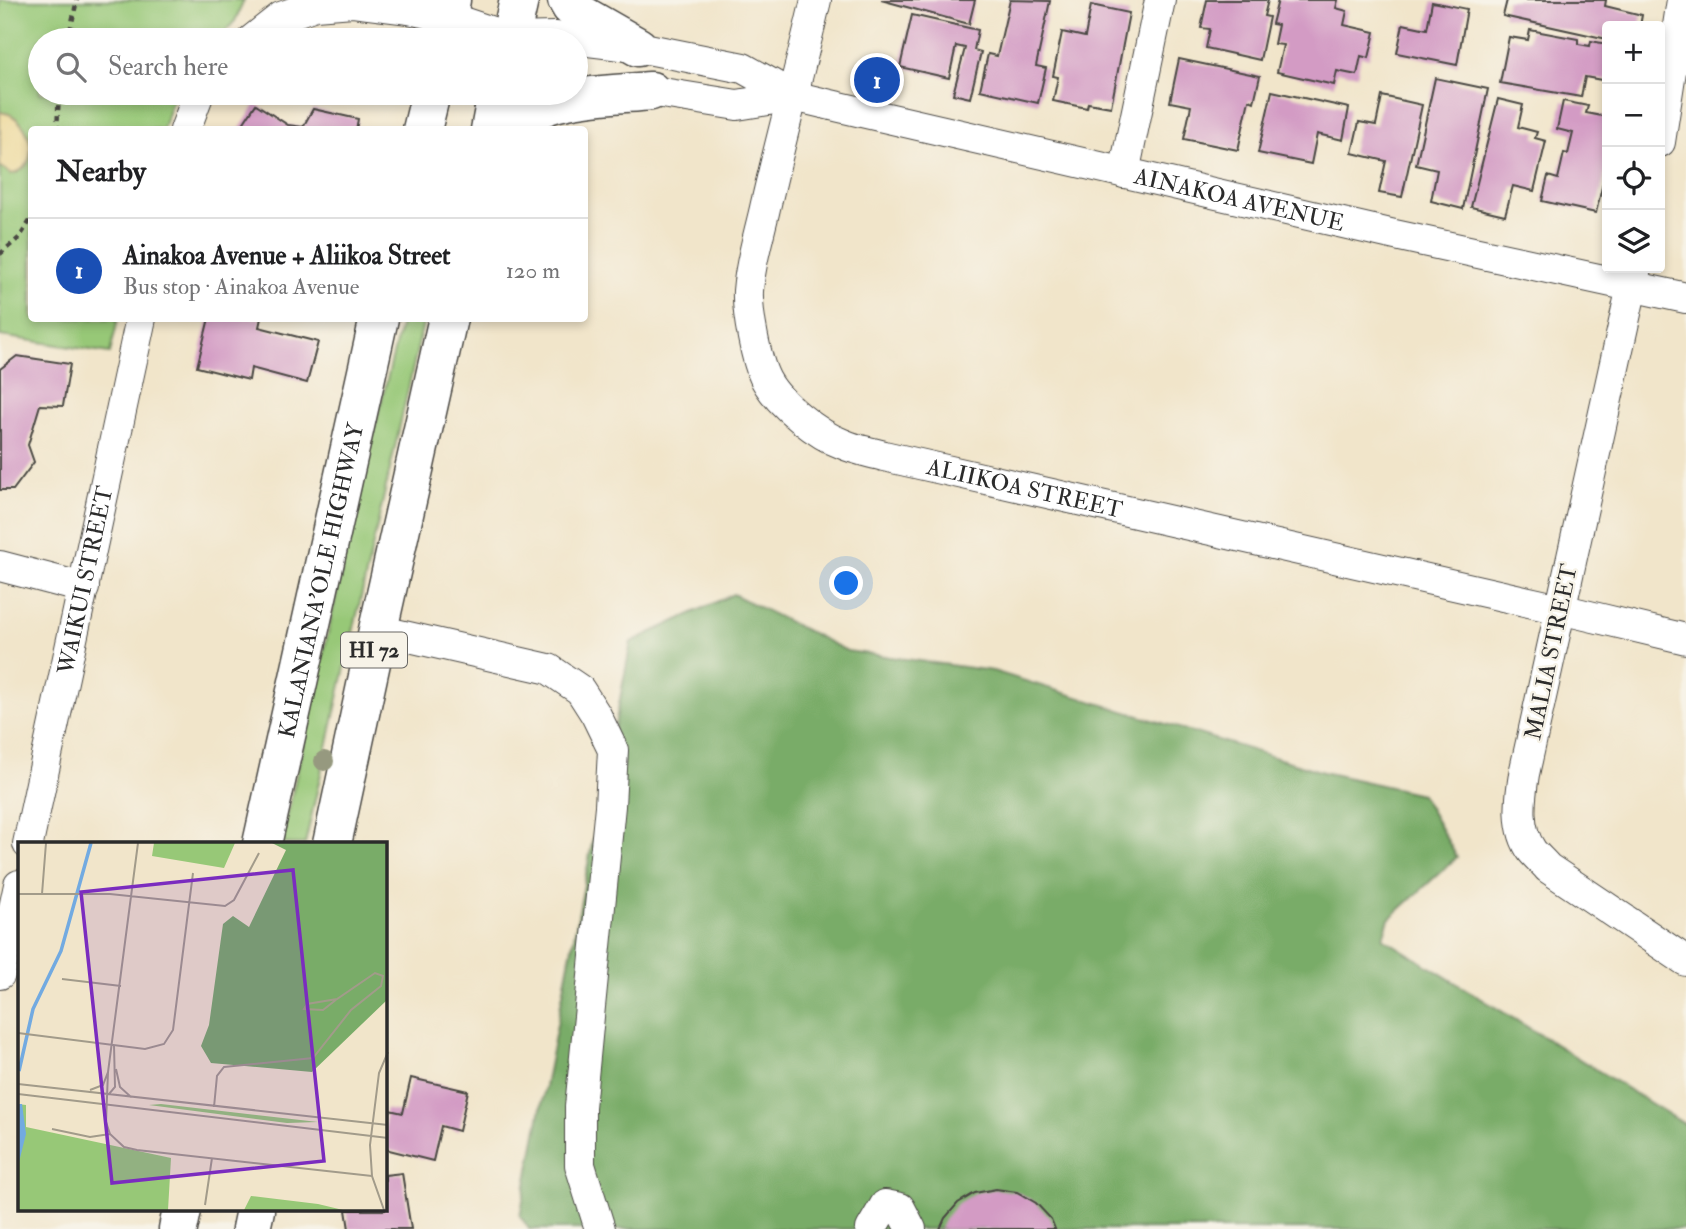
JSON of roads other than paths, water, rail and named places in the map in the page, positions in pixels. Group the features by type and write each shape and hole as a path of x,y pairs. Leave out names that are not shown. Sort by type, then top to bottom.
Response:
{"highway":[{"path":"513,28 519,0"},
{"path":"567,0 577,12 638,47"},
{"path":"588,98 651,91"},
{"path":"423,126 428,105"},
{"path":"491,126 495,105"},
{"path":"516,126 532,112 548,105"},
{"name":"KALANIANA’OLE HIGHWAY","path":"262,842 378,322"},
{"name":"HI 72","path":"332,842 447,322"}],"street":[{"name":"ALIIKOA STREET","path":"816,0 776,158 748,292 750,319 766,380 784,403 812,427 842,444 884,456 1686,639"},
{"path":"1124,173 1160,0"},
{"path":"262,28 277,9 353,2 409,9 447,19"},
{"path":"1665,111 1681,10"},
{"name":"AINAKOA AVENUE","path":"447,19 474,28"},
{"name":"AINAKOA AVENUE","path":"588,41 638,47 743,68 793,96 1124,173 1633,277 1686,298"},
{"name":"AINAKOA AVENUE","path":"588,81 737,105 793,96"},
{"path":"187,126 194,105"},
{"name":"MALIA STREET","path":"1633,277 1524,774 1520,798 1522,827 1532,851 1548,868 1686,961"},
{"name":"WAIKUI STREET","path":"28,842 140,322"},
{"path":"0,566 83,588"},
{"path":"378,630 549,668 580,690 613,750 610,806 580,1107 580,1165 600,1229"},
{"path":"0,974 18,890"},
{"path":"871,1229 885,1205 900,1208 911,1229"}],"place":[{"name":"Ainakoa Avenue + Aliikoa Street","path":"877,80"}]}
